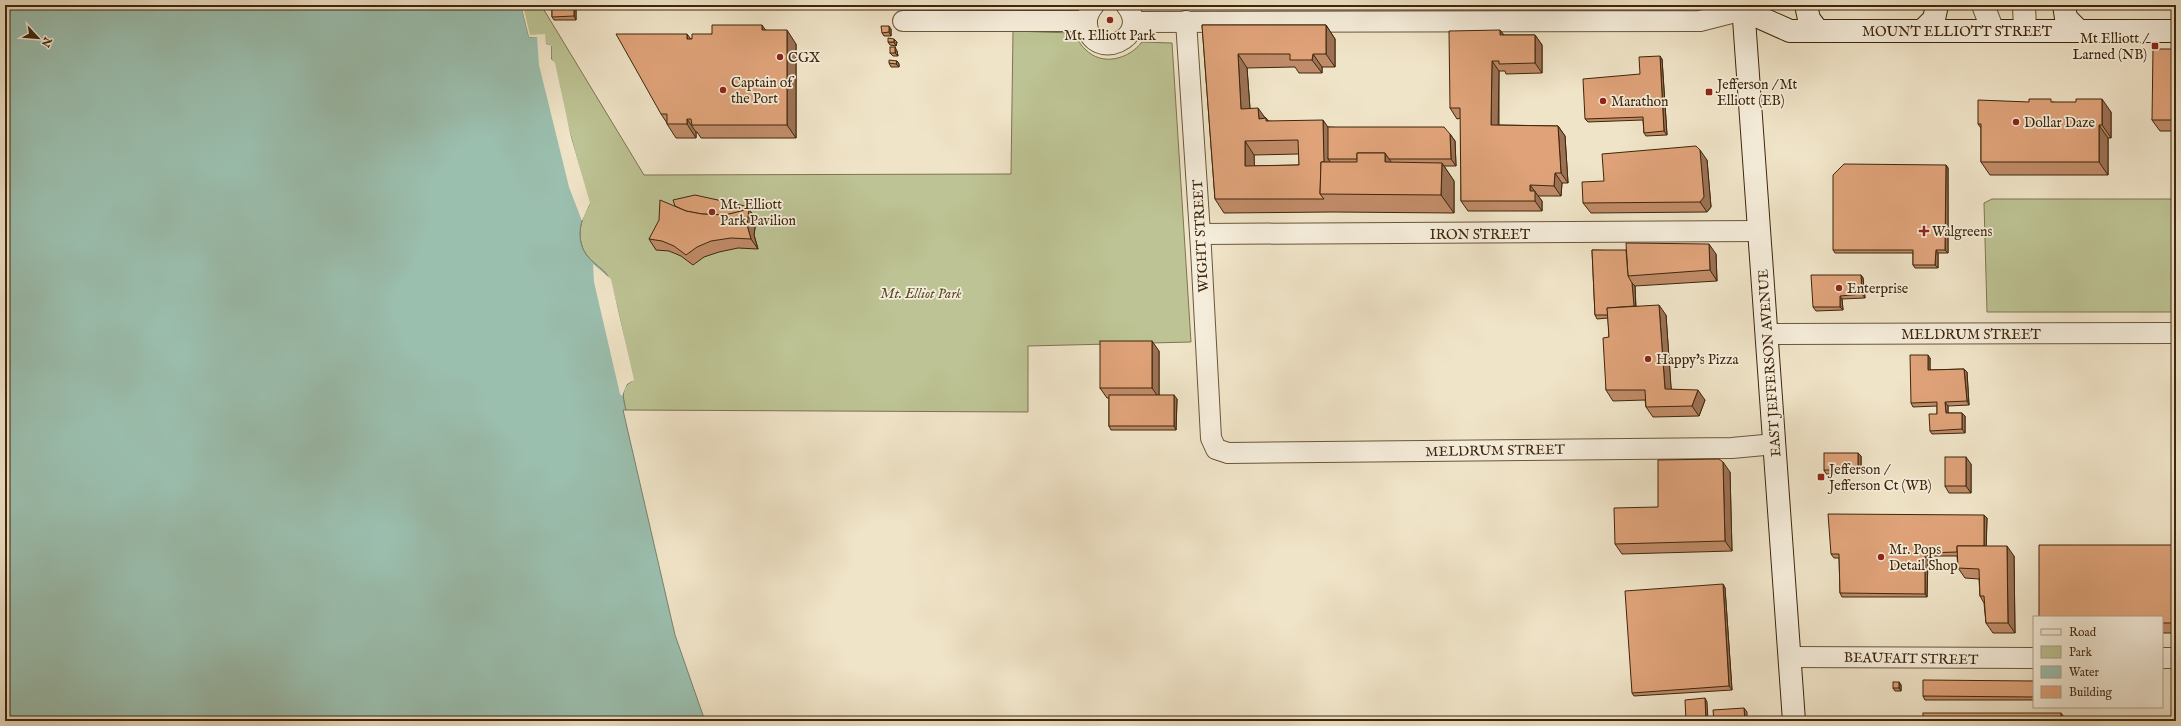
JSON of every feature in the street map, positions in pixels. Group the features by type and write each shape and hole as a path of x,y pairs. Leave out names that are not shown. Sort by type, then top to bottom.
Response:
{"main road":[{"path":"1806,5 1809,19 1818,31"},
{"path":"1922,31 1934,19 1937,5"},
{"path":"1983,5 1993,31"},
{"path":"2024,5 2025,31"},
{"path":"2064,5 2066,18 2079,31"},
{"name":"MOUNT ELLIOTT STREET","path":"1746,7 1790,31 2176,31"},
{"name":"EAST JEFFERSON AVENUE","path":"1746,7 1759,231 1794,721"}],"street":[{"path":"903,21 1090,13 1091,35 1102,44 1109,45 1123,40 1131,29 1129,13 1186,21 1700,21 1746,7"},
{"name":"WIGHT STREET","path":"1186,21 1200,234 1210,438 1216,449"},
{"name":"IRON STREET","path":"1200,234 1759,231"},
{"name":"MELDRUM STREET","path":"1767,334 2176,333"},
{"name":"MELDRUM STREET","path":"1216,449 1228,453 1732,448 1774,444"},
{"name":"BEAUFAIT STREET","path":"1789,657 2033,658"},
{"path":"2163,658 2176,658"}],"green space":[{"name":"Mt. Elliot Park","path":"521,5 541,5 644,175 1011,174 1013,31 1071,33 1092,55 1107,59 1115,59 1130,53 1142,42 1172,43 1191,342 1028,346 1028,412 626,410 623,394 628,384 632,381 619,317 613,291 607,275 586,255 581,243 581,224 589,205 580,178 551,59 551,46 529,37"},
{"path":"1992,199 2176,199 2176,312 1987,312 1984,203"}],"water":[{"path":"5,5 521,5 529,37 544,36 544,46 551,46 551,56 562,103 589,205 581,224 581,243 586,255 607,275 616,304 632,381 624,390 623,397 626,410 623,410 675,635 705,721 5,721"}],"pier":[{"path":"521,5 523,5 530,35 545,34 546,44 553,46 551,46 551,59 555,63 571,137 590,203 582,221 569,187 539,65 537,37 529,37"},
{"path":"593,264 611,279 634,380 627,384 622,396 620,394 594,282"}],"building":[{"path":"552,5 574,5 574,16 552,17"},
{"name":"Captain of the Port","path":"712,25 762,25 762,30 787,30 787,125 692,125 691,119 687,119 687,124 667,124 667,114 661,114 616,34 687,34 687,39 692,39 692,34 712,34"},
{"path":"1202,25 1326,25 1326,54 1313,54 1312,60 1290,60 1290,54 1238,54 1241,109 1258,108 1259,119 1266,118 1266,121 1323,120 1324,162 1321,162 1320,194 1324,199 1215,199","holes":["1298,140 1299,165 1245,166 1245,141"]},
{"path":"881,26 889,26 889,32 882,33"},
{"path":"1500,30 1500,35 1535,35 1535,63 1499,64 1499,61 1492,61 1491,125 1558,126 1561,173 1555,173 1554,186 1530,185 1530,191 1535,191 1535,201 1461,201 1460,108 1450,108 1449,31"},
{"path":"888,38 894,39 894,42 888,42"},
{"path":"890,47 895,47 895,53 890,53"},
{"path":"2153,49 2176,49 2176,120 2152,120"},
{"path":"1660,56 1664,131 1644,133 1643,117 1585,119 1583,79 1640,74 1639,57"},
{"path":"889,60 897,61 896,64 889,63"},
{"path":"2029,99 2051,99 2051,102 2076,102 2076,99 2102,99 2102,125 2099,125 2099,162 1981,162 1981,124 1978,124 1978,100 2029,102"},
{"path":"1328,127 1444,127 1450,134 1451,159 1389,159 1385,153 1357,153 1357,159 1328,159"},
{"path":"1696,146 1700,150 1704,197 1700,202 1583,203 1582,182 1604,181 1602,154"},
{"path":"1357,153 1385,153 1385,162 1442,163 1441,195 1320,194 1321,162 1357,162"},
{"path":"1844,164 1946,165 1945,250 1936,250 1935,265 1913,265 1913,250 1833,250 1833,175"},
{"path":"695,195 745,206 744,211 725,215 702,214 686,211 675,206 673,200"},
{"path":"660,200 686,211 702,214 725,215 749,209 747,225 751,239 731,238 711,241 697,247 686,255 674,246 662,241 649,239 659,220"},
{"path":"1626,243 1709,244 1710,270 1628,276"},
{"path":"1592,250 1626,250 1628,276 1632,283 1634,306 1607,308 1608,315 1595,315"},
{"name":"Enterprise","path":"1811,275 1861,275 1862,294 1840,296 1840,307 1813,307"},
{"path":"1659,305 1665,389 1698,390 1692,406 1646,407 1645,390 1606,390 1603,338 1609,337 1607,308"},
{"path":"1100,341 1152,341 1152,388 1100,388"},
{"path":"1910,355 1928,355 1928,370 1964,369 1967,401 1945,402 1946,413 1962,413 1962,429 1930,431 1929,414 1937,414 1937,402 1911,403"},
{"path":"1109,395 1174,395 1174,426 1109,426"},
{"path":"1824,453 1858,453 1858,470 1824,470"},
{"path":"1945,457 1966,457 1966,486 1945,486"},
{"path":"1719,459 1723,462 1725,541 1615,544 1614,508 1658,507 1658,460"},
{"name":"Mr. Pops Detail Shop","path":"1828,514 1984,515 1984,546 1957,546 1957,552 1925,553 1925,594 1840,593 1839,554 1831,554"},
{"path":"2039,545 2176,545 2176,623 2163,623 2163,616 2039,616"},
{"path":"1957,546 2007,546 2008,623 1986,623 1984,596 1980,596 1979,569 1958,568"},
{"path":"1723,584 1729,686 1632,693 1625,591"},
{"path":"1923,680 2033,681 2033,697 1923,696"},
{"path":"1893,682 1899,682 1899,688 1893,688"},
{"path":"1705,698 1706,721 1686,721 1685,700"},
{"path":"1744,708 1745,721 1714,721 1713,710"},
{"path":"1923,713 2061,713 2061,721 1923,721"}],"place":[{"name":"Mt. Elliott Park","path":"1110,20"},
{"name":"Mt Elliott / Larned (NB)","path":"2155,46"},
{"name":"CGX","path":"780,57"},
{"name":"Captain of the Port","path":"723,90"},
{"name":"Jefferson / Mt Elliott (EB)","path":"1709,92"},
{"name":"Marathon","path":"1603,101"},
{"name":"Dollar Daze","path":"2016,122"},
{"name":"Mt. Elliott Park Pavilion","path":"712,212"},
{"name":"Walgreens","path":"1924,231"},
{"name":"Enterprise","path":"1839,288"},
{"name":"Happy's Pizza","path":"1648,359"},
{"name":"Jefferson / Jefferson Ct (WB)","path":"1821,477"},
{"name":"Mr. Pops Detail Shop","path":"1881,557"}]}
